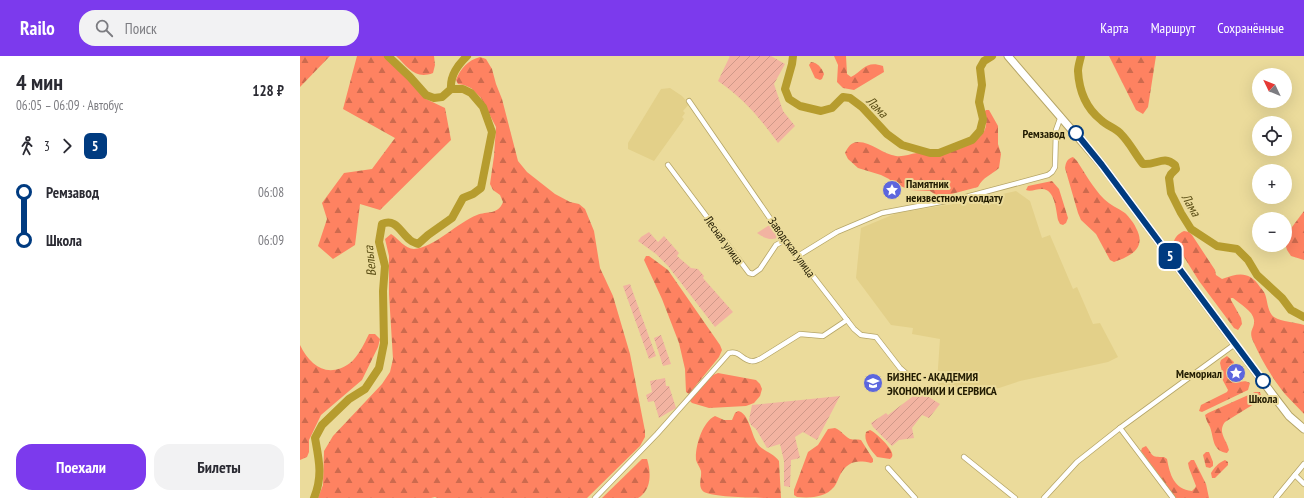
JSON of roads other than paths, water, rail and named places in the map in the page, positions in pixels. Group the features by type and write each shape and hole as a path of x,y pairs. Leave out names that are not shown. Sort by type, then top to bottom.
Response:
{"main road":[{"path":"1008,56 1102,165 1289,416 1304,430"}],"street":[{"name":"Заводская улица","path":"689,101 785,240 846,320 857,333 876,337 900,368 909,376"},
{"path":"798,256 837,232 882,213 962,198 1048,175 1055,167 1056,130 1061,116"},
{"name":"Лесная улица","path":"668,165 749,273 753,274 758,271 776,245 785,240"},
{"path":"595,498 657,434 729,353 736,353 747,360 753,361 760,359 802,333 823,336 846,320"},
{"path":"1044,498 1077,462 1120,428 1235,344"},
{"path":"1120,428 1173,498"},
{"path":"964,457 1015,498"},
{"path":"1276,498 1304,464"},
{"path":"888,468 915,498"},
{"path":"1296,475 1304,484"}],"waterway":[{"name":"Лама","path":"388,56 426,95 434,98 442,97 451,89 453,75 467,56"},
{"name":"Лама","path":"793,56 785,89 789,99 800,106 821,111 832,108 843,97 850,98 862,107 887,134 902,145 930,153 939,153 972,140 980,131 983,119 979,102 982,85 980,68 984,61 992,56"},
{"name":"Лама","path":"1081,56 1078,71 1080,85 1084,98 1091,110 1103,122 1121,134 1143,164 1167,161 1175,165 1176,169 1169,178 1171,193 1191,229 1217,246 1237,249 1248,260 1257,275 1282,298 1291,310 1304,317"},
{"name":"Вельга","path":"314,498 319,482 319,461 315,438 322,425 349,399 365,389 379,368 384,343 383,291 385,266 379,242 382,224 394,224 406,237 418,244 452,218 463,198 473,194 481,188 492,132 483,107 471,93 463,89 451,89"}],"place":[{"name":"Ремзавод","path":"1076,133"},
{"name":"Памятник неизвестному солдату","path":"892,190"},
{"name":"Мемориал","path":"1236,373"},
{"name":"Школа","path":"1263,381"},
{"name":"БИЗНЕС - АКАДЕМИЯ ЭКОНОМИКИ И СЕРВИСА","path":"873,383"}]}
